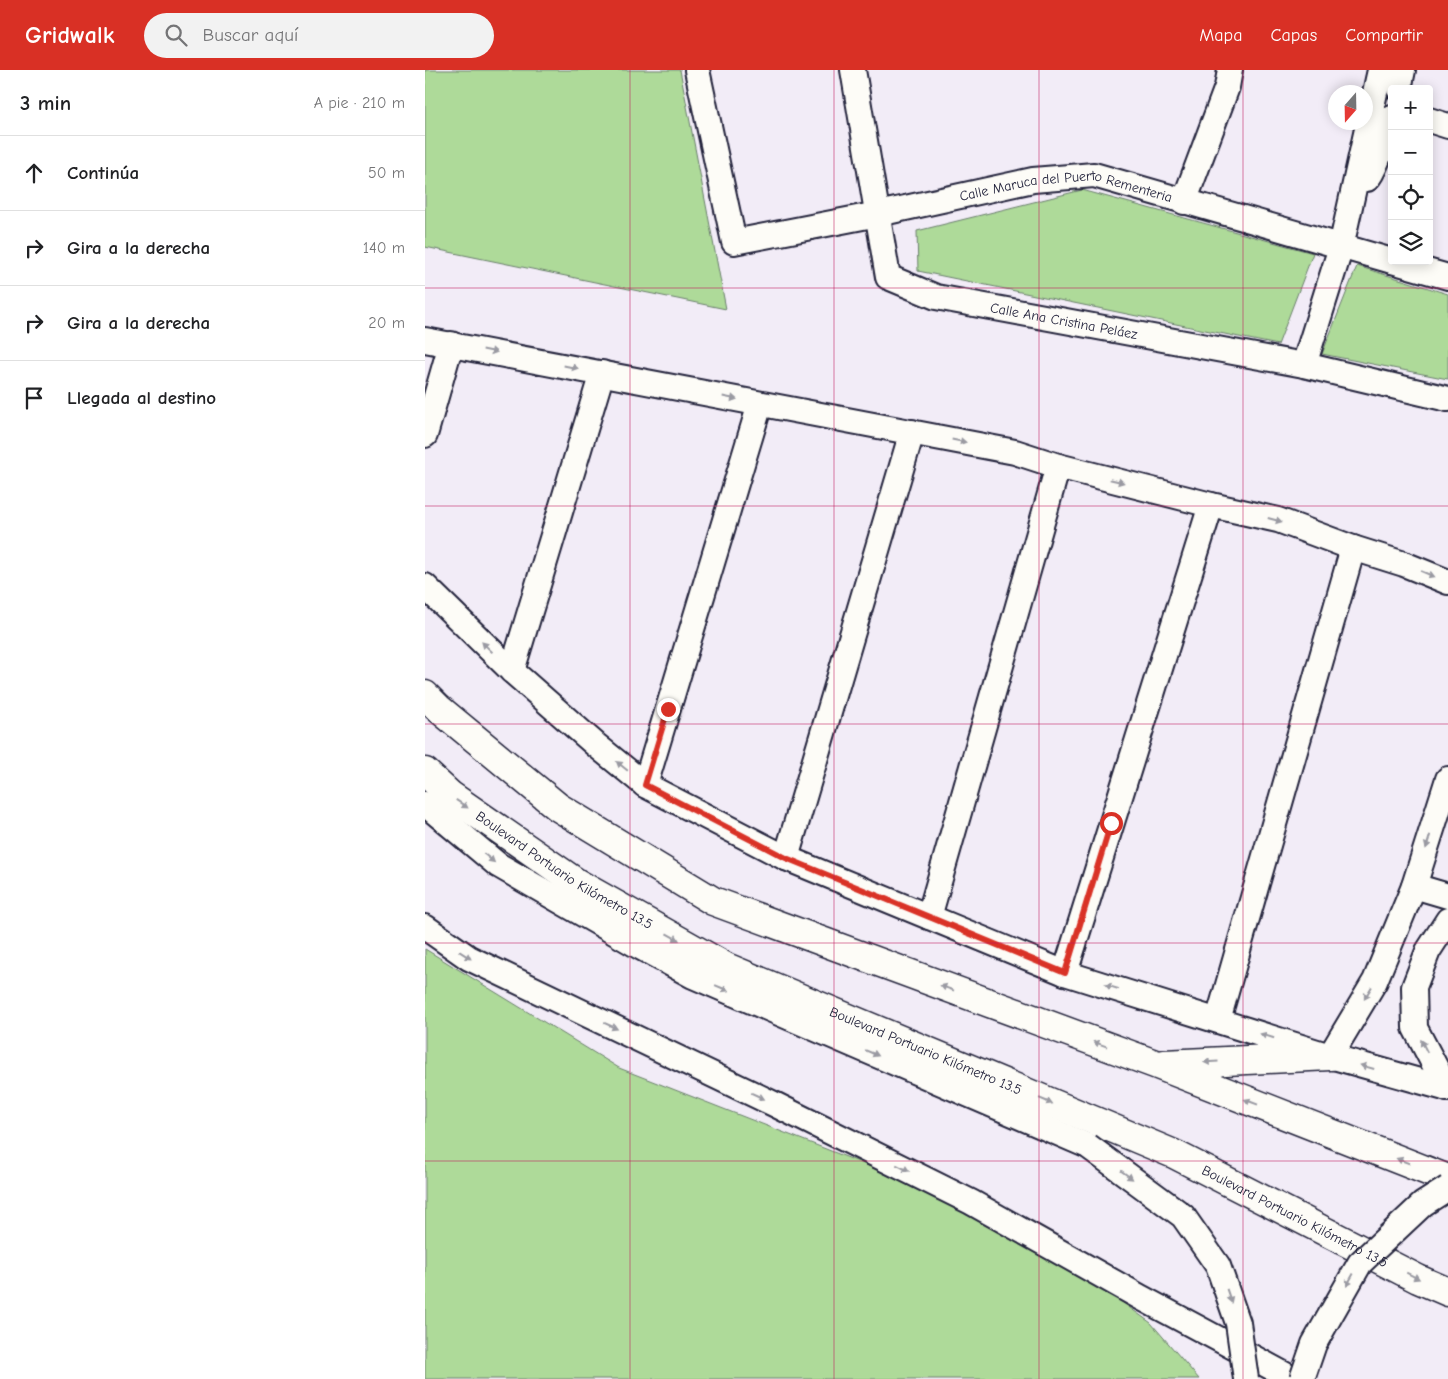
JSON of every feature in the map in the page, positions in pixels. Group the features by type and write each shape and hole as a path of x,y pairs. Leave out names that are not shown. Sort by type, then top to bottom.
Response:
{"highway":[{"path":"425,695 438,708 558,807 713,901 1155,1064 1448,1179"},
{"name":"Boulevard Portuario Kilómetro 13.5","path":"425,772 450,795 577,883 726,967 1174,1154 1418,1279 1448,1292"},
{"path":"1155,1064 1330,1056"}],"street":[{"name":"Calle Maruca del Puerto Rementeria","path":"697,70 734,242 878,214 1033,180 1094,175 1388,260"},
{"name":"Calle Ana Cristina Peláez","path":"853,70 888,277 936,297 1304,365 1448,399"},
{"path":"1184,202 1227,87 1230,70"},
{"path":"1304,365 1341,247 1356,186 1380,70"},
{"path":"1400,85 1403,70"},
{"path":"1433,121 1448,126"},
{"path":"1356,186 1369,178 1388,128"},
{"name":"Calle Maruca del Puerto Rementeria","path":"1406,265 1448,277"},
{"path":"425,340 1015,452 1058,466 1278,520 1353,548 1404,564 1448,582"},
{"path":"425,435 451,344"},
{"path":"512,671 602,373"},
{"path":"645,785 760,404"},
{"path":"786,858 911,432"},
{"path":"929,917 1058,466"},
{"path":"1065,973 1211,505"},
{"path":"1218,1020 1353,548"},
{"path":"425,586 512,671 596,745 645,785 786,858 1065,973 1330,1056 1448,1089"},
{"path":"1330,1056 1375,980 1414,886 1448,779"},
{"path":"425,804 498,865 693,976 1088,1146 1183,1216 1218,1266 1238,1323 1246,1379"},
{"path":"1414,886 1448,896"},
{"path":"1448,920 1428,951 1413,987 1415,1028 1448,1089"},
{"path":"425,927 469,958 776,1104 971,1202 1140,1297 1293,1379"},
{"path":"1302,1379 1314,1344 1359,1263 1423,1204 1448,1188"}],"green space":[{"path":"425,70 680,70 726,309 425,247"},
{"path":"1082,190 1313,253 1278,345 918,271 917,231"},
{"path":"1357,266 1448,294 1448,379 1322,354"},
{"path":"425,949 619,1068 910,1182 1059,1257 1151,1323 1199,1379 425,1379"}],"route":[{"path":"668,709 645,785 786,858 1065,973 1111,823"}]}
